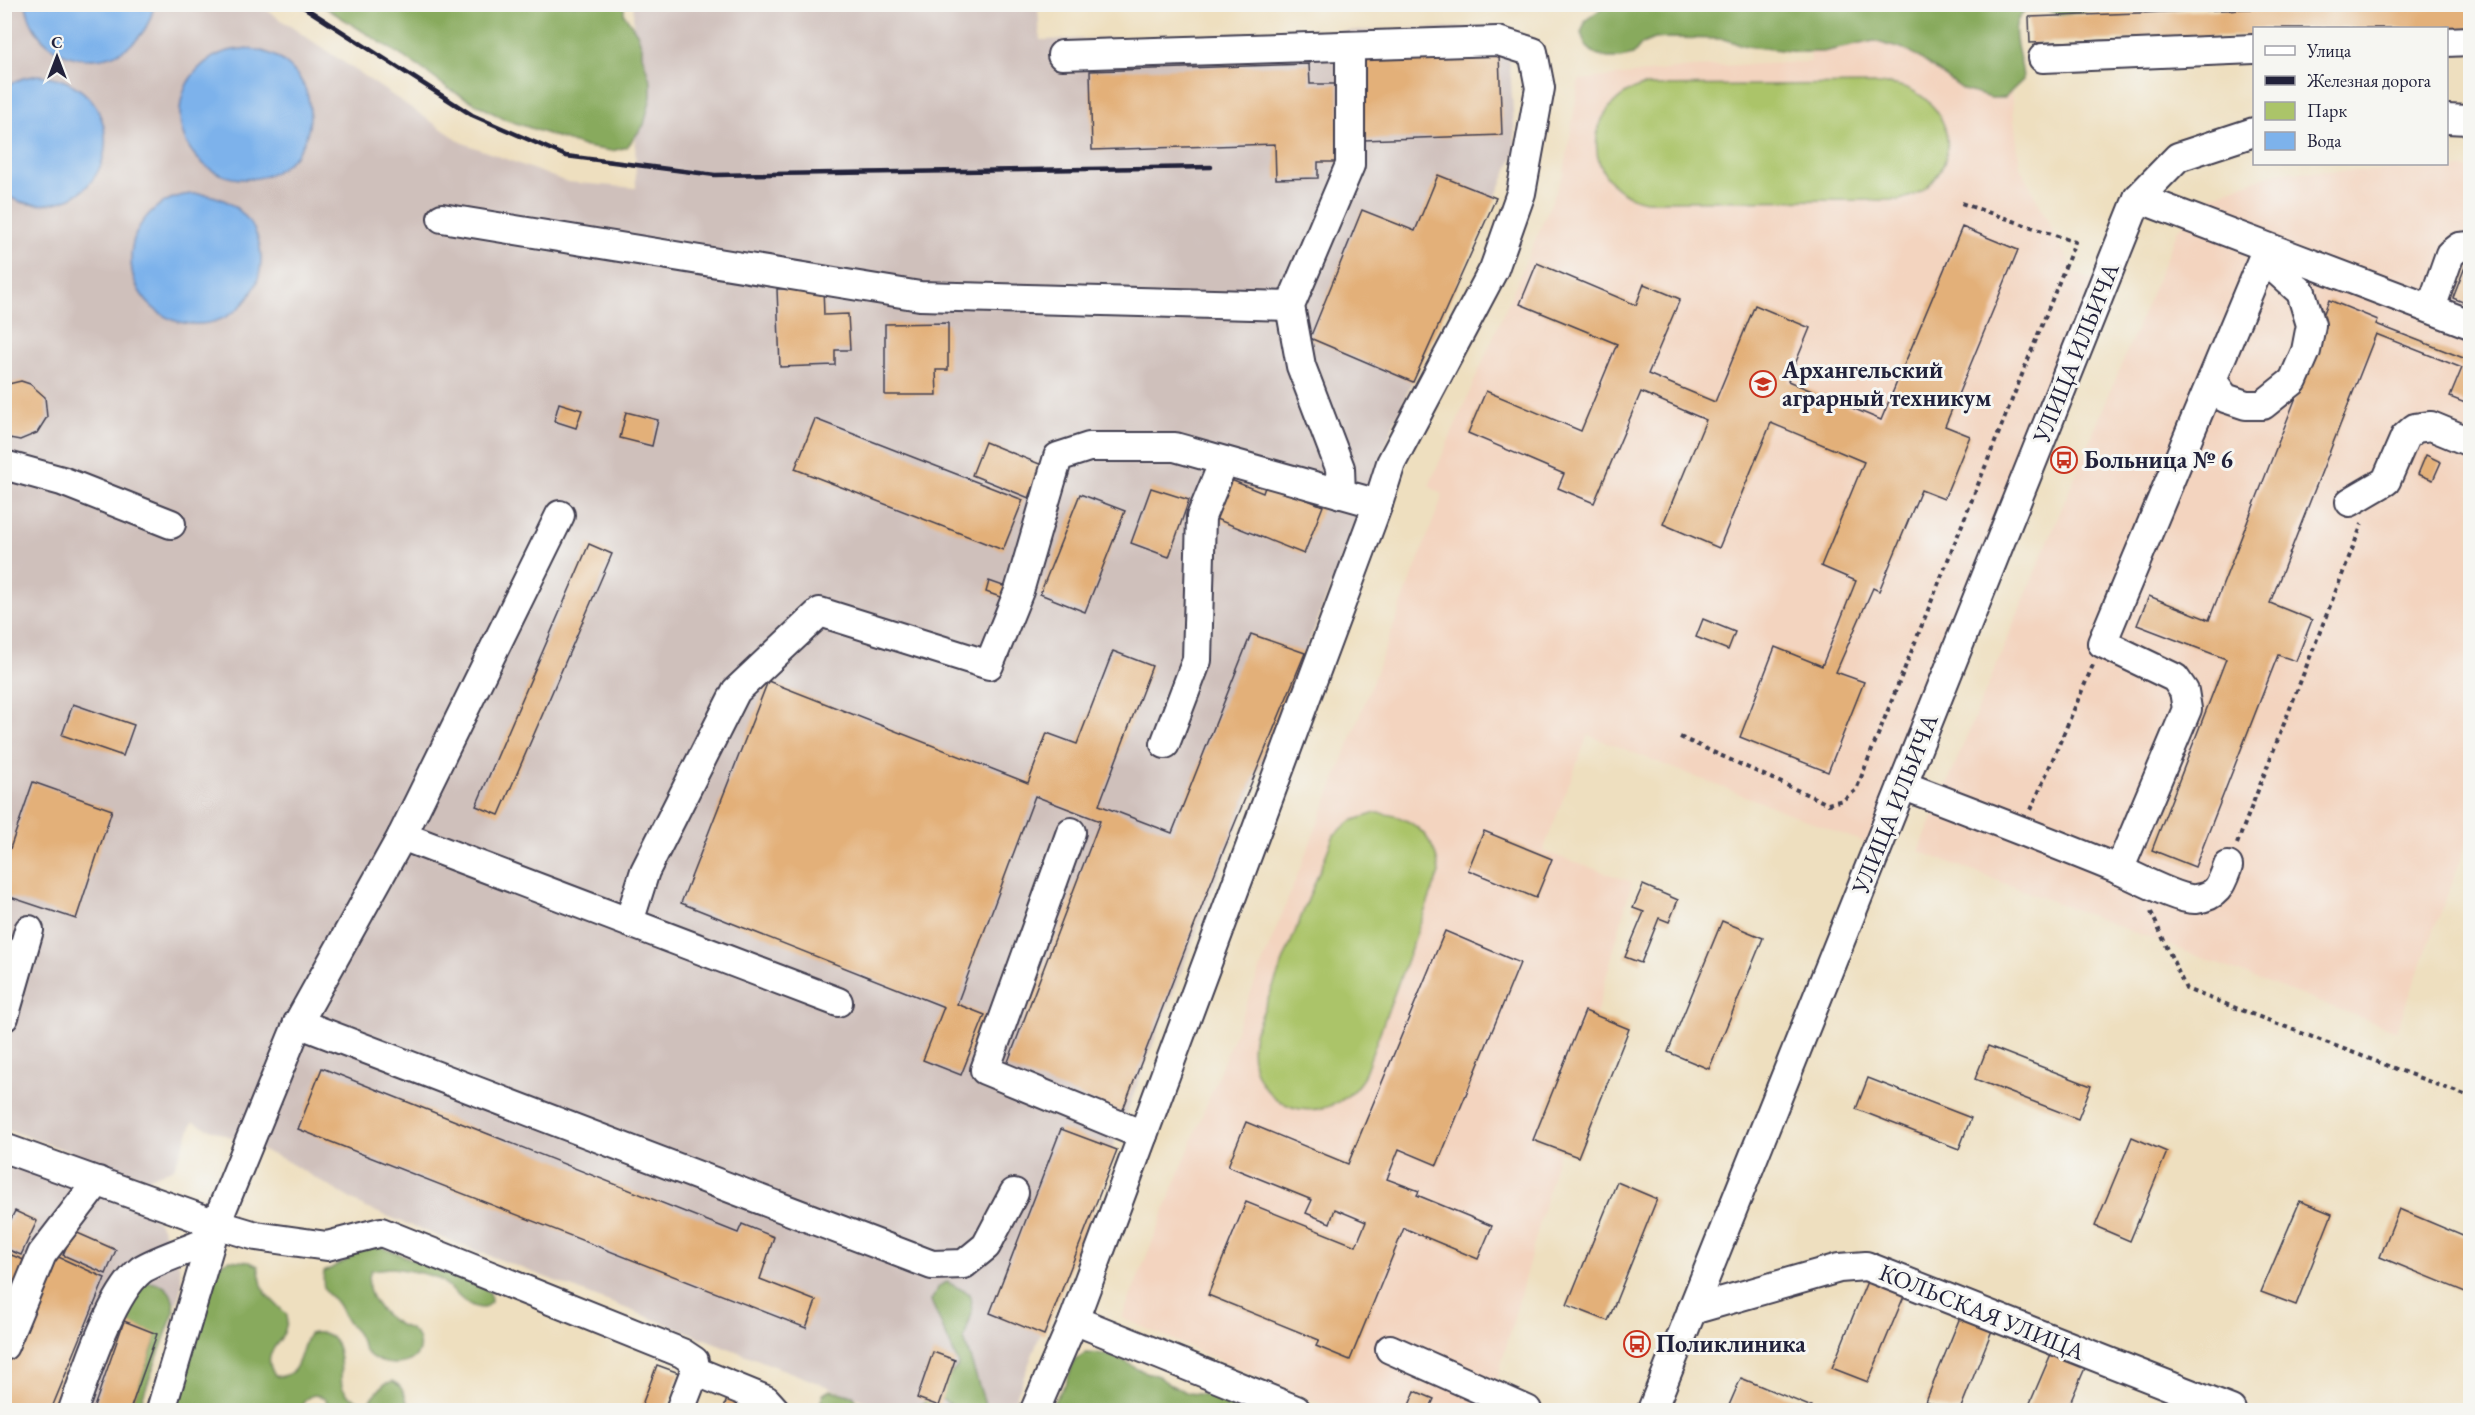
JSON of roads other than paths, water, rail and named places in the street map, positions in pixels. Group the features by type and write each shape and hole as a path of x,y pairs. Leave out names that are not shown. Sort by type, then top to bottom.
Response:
{"street":[{"path":"1035,1410 1074,1320 1378,504 1391,463 1494,269 1521,193 1540,88 1533,52 1498,41 1062,55"},
{"path":"2448,42 2470,41"},
{"path":"1341,494 1340,468 1301,366 1290,306 1350,165 1350,46"},
{"path":"2043,58 2253,49"},
{"path":"2448,119 2470,120"},
{"path":"2253,132 2178,157 2138,198 2265,253 2431,308 2470,324"},
{"name":"УЛИЦА ИЛЬИЧА","path":"1652,1410 2138,198"},
{"path":"442,218 920,297 1290,306"},
{"path":"2431,308 2450,254 2459,247 2470,246"},
{"path":"2128,874 2187,709 2184,691 2175,678 2102,643 2265,253"},
{"path":"2212,380 2225,398 2246,405 2263,405 2293,381 2306,351 2311,325 2301,292 2265,253"},
{"path":"2350,502 2386,481 2405,438 2415,428 2431,426 2470,442"},
{"path":"628,922 645,871 736,690 820,612 990,665 1019,591 1058,457 1089,447 1175,447 1378,504"},
{"path":"1165,744 1197,660 1202,517 1224,460"},
{"path":"4,465 62,481 171,524"},
{"path":"161,1410 213,1233 298,1023 402,836 560,515"},
{"path":"1902,785 2022,830 2193,899 2209,895 2220,888 2228,866"},
{"path":"1071,831 985,1070 1143,1136"},
{"path":"402,836 838,1002"},
{"path":"4,1017 29,930"},
{"path":"298,1023 932,1265 964,1264 986,1246 1014,1193"},
{"path":"8,1154 98,1181 213,1233 256,1236 327,1246 381,1232 682,1353 694,1361 695,1371 680,1410"},
{"path":"4,1346 42,1254 98,1181"},
{"path":"73,1410 103,1330 121,1295 142,1270 213,1233"},
{"name":"КОЛЬСКАЯ УЛИЦА","path":"1692,1310 1839,1268 1866,1266 2231,1410"},
{"path":"1074,1320 1296,1410"},
{"path":"1390,1349 1527,1410"},
{"path":"695,1371 766,1400 775,1410"}],"water":[{"path":"26,4 154,5 145,29 130,46 111,56 90,59 69,56 50,46 35,29"},
{"path":"245,49 270,54 291,68 305,89 310,114 305,139 291,160 270,174 245,179 220,174 199,160 185,139 180,114 185,89 199,68 220,54"},
{"path":"38,75 67,82 88,97 101,117 105,139 102,162 91,181 73,196 42,205 20,202 4,194 5,86 23,78"},
{"path":"196,194 221,199 242,213 256,234 261,259 256,284 242,305 221,319 196,324 171,319 150,305 136,284 131,259 136,234 150,213 171,199"}],"railway":[{"path":"299,4 472,115 566,156 715,175 1211,167"}],"place":[{"name":"Архангельский аграрный техникум","path":"1763,384"},
{"name":"Больница № 6","path":"2064,460"},
{"name":"Поликлиника","path":"1637,1344"}]}
